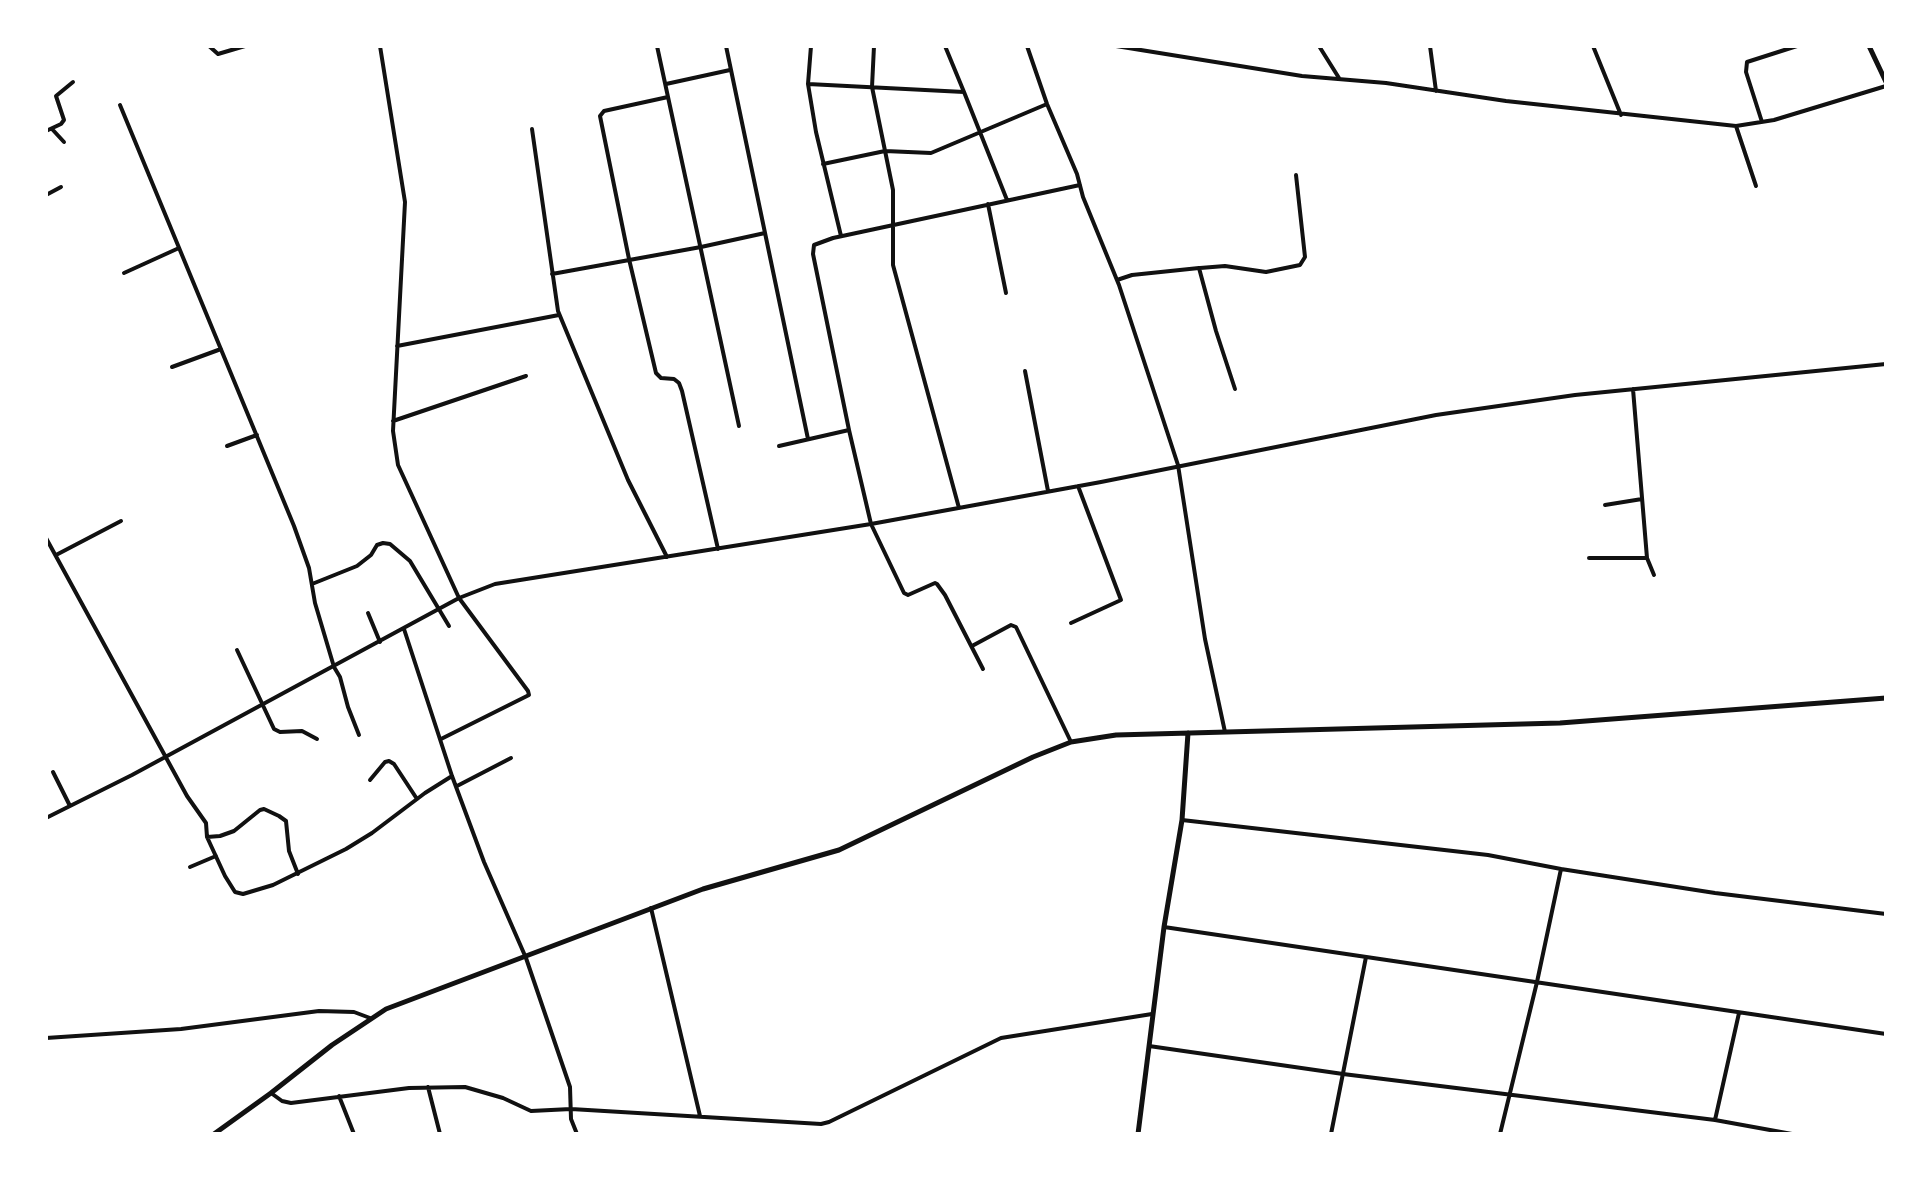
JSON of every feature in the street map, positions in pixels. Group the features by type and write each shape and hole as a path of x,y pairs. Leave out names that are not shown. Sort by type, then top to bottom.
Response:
{"street":[{"path":"209,46 218,54 245,46"},
{"path":"380,46 405,202 393,421 401,472 459,598 529,695 441,739"},
{"path":"657,46 739,426"},
{"path":"726,46 808,439"},
{"path":"811,46 808,84 841,236"},
{"path":"874,46 872,87 893,190 893,265 959,508"},
{"path":"945,46 1007,200"},
{"path":"1027,46 1117,280 1178,465 1205,639 1225,732"},
{"path":"1116,46 1139,47 1183,58 1302,76 1736,126 1811,110 1886,84 1869,46"},
{"path":"1319,46 1339,78"},
{"path":"1430,46 1436,91"},
{"path":"1593,46 1621,115"},
{"path":"1762,122 1745,67 1747,62 1797,46"},
{"path":"665,84 730,70"},
{"path":"64,142 49,130 64,120 56,96 73,82"},
{"path":"808,84 964,92"},
{"path":"668,97 604,111 600,116 656,373 661,378 674,379 682,391 718,549"},
{"path":"823,164 885,151 931,153 1047,104"},
{"path":"120,105 309,568 315,603 334,667 359,735"},
{"path":"1736,126 1756,186"},
{"path":"532,129 559,315 628,480 667,557"},
{"path":"1117,280 1132,275 1199,268 1225,266 1266,272 1300,265 1305,257 1296,175"},
{"path":"983,669 937,584 908,595 904,593 871,524 813,254 814,245 841,236 1080,185"},
{"path":"46,195 61,187"},
{"path":"988,204 1006,293"},
{"path":"552,274 765,233"},
{"path":"124,273 179,248"},
{"path":"1199,268 1235,389"},
{"path":"397,346 559,315"},
{"path":"172,367 221,349"},
{"path":"46,818 262,706 459,598 495,584 871,524 1436,415 1575,395 1886,364"},
{"path":"1025,371 1048,491"},
{"path":"393,421 526,376"},
{"path":"1633,389 1647,558 1654,575"},
{"path":"779,446 849,430"},
{"path":"227,446 257,435"},
{"path":"1071,623 1121,600 1078,486"},
{"path":"1605,505 1642,499"},
{"path":"55,555 121,521"},
{"path":"46,538 187,796 206,823 207,837 232,889 238,894 273,885 358,842 452,776"},
{"path":"312,584 357,566 371,555 377,545 390,544 410,561 449,626"},
{"path":"1589,558 1647,558"},
{"path":"368,613 380,642"},
{"path":"972,646 1011,625 1016,627 1071,742"},
{"path":"404,629 452,776 484,862 526,958 570,1087 571,1119 577,1134"},
{"path":"237,650 274,729 284,733 302,731 317,739"},
{"path":"214,1134 370,1018 409,999 526,958 703,889 839,850 1033,757 1071,742 1116,735 1560,723 1886,698"},
{"path":"1138,1134 1164,927 1182,820 1188,733"},
{"path":"457,786 511,758"},
{"path":"370,780 389,761 417,799"},
{"path":"53,772 70,806"},
{"path":"207,837 234,831 264,809 286,821 289,851 298,874"},
{"path":"1182,820 1488,855 1715,893 1886,914"},
{"path":"190,867 216,856"},
{"path":"1500,1134 1561,869"},
{"path":"651,908 700,1116"},
{"path":"1164,927 1886,1034"},
{"path":"1331,1134 1366,957"},
{"path":"46,1038 181,1029 319,1011 354,1012 370,1018"},
{"path":"1715,1120 1739,1012"},
{"path":"271,1093 285,1103 409,1088 465,1087 503,1098 531,1111 571,1109 826,1123 1001,1038 1152,1014"},
{"path":"1148,1046 1343,1074 1715,1120 1792,1134"},
{"path":"428,1087 440,1134"},
{"path":"339,1096 354,1134"}]}
